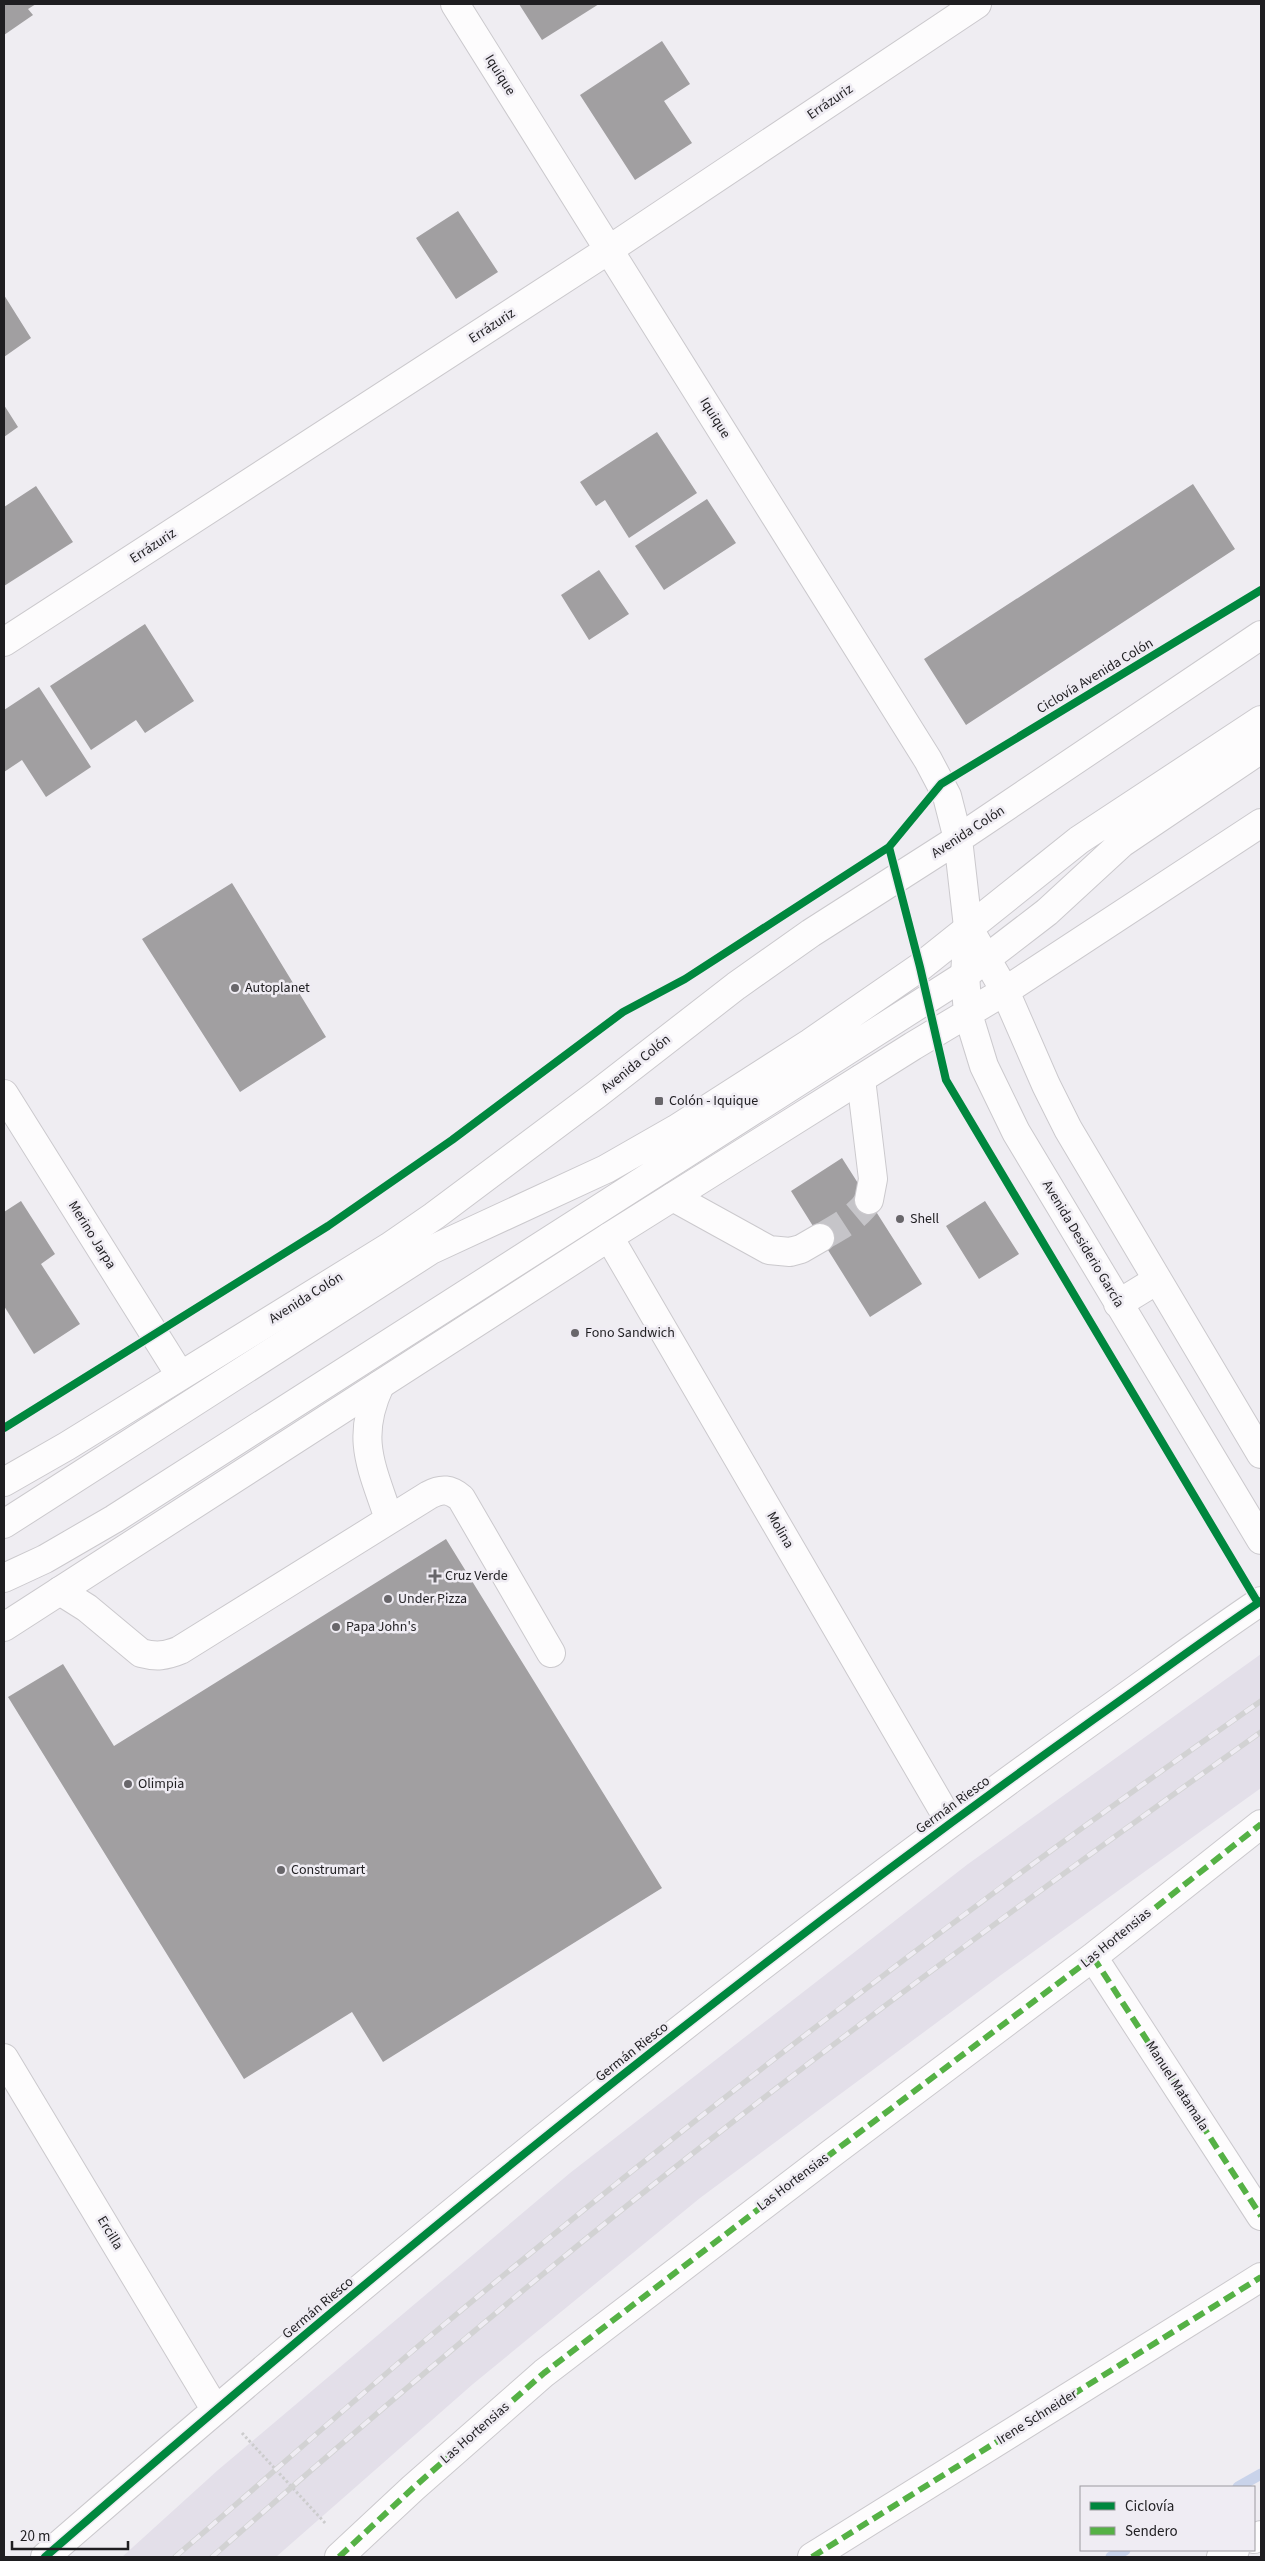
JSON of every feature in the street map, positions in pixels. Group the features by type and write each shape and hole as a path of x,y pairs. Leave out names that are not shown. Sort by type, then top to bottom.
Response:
{"street":[{"name":"Iquique","path":"455,4 928,760 947,796 958,839"},
{"name":"Errázuriz","path":"4,642 610,249 977,4"},
{"name":"Avenida Colón","path":"4,1482 389,1247 434,1216 597,1094 736,986 811,933 958,839 1261,635"},
{"path":"4,1524 431,1250 606,1169 676,1129 826,1032 920,967 1079,840 1261,720"},
{"path":"4,1578 45,1559 114,1519 988,960 1047,912 1122,843 1261,749"},
{"path":"4,1627 609,1237 1005,991 1261,823"},
{"name":"Avenida Desiderio García","path":"958,839 968,927 965,975 968,1014 984,1066 1000,1100 1118,1304 1261,1540"},
{"name":"Avenida Desiderio García","path":"968,927 1005,991 1068,1129 1261,1454"},
{"path":"861,1079 873,1179 869,1200"},
{"name":"Merino Jarpa","path":"4,1094 180,1375"},
{"path":"673,1197 769,1250 790,1252 801,1249 820,1238"},
{"name":"Molina","path":"609,1237 950,1822"},
{"path":"1118,1304 1156,1280"},
{"path":"380,1385 368,1418 366,1448 390,1519"},
{"path":"60,1591 87,1608 141,1652 152,1656 167,1656 180,1650 437,1491 446,1490 461,1498 551,1653"},
{"name":"Germán Riesco","path":"45,2557 225,2401 569,2117 950,1822 1261,1600"},
{"name":"Las Hortensias","path":"344,2553 413,2488 544,2373 824,2159 1094,1957 1261,1824"},
{"name":"Manuel Matamala","path":"1094,1957 1261,2216"},
{"name":"Ercilla","path":"4,2058 225,2401"},
{"name":"Irene Schneider","path":"812,2557 1261,2277"},
{"path":"1221,2557 1233,2551"}],"path":[{"path":"225,2401 252,2417 240,2431 344,2553"}],"shaded area":[{"path":"1261,1654 1261,1788 1001,1975 700,2198 473,2384 276,2557 122,2557 218,2470 570,2173 968,1864"}],"building":[{"path":"4,4 36,4 28,9 33,15 4,35"},
{"path":"519,4 599,4 542,40"},
{"path":"662,41 690,84 664,101 692,143 635,180 580,95"},
{"path":"458,211 498,272 456,299 416,238"},
{"path":"4,295 31,338 4,357"},
{"path":"4,405 18,427 4,437"},
{"path":"657,432 697,493 629,538 605,500 596,506 580,482"},
{"path":"1193,484 1235,549 966,725 924,659"},
{"path":"36,486 73,542 4,586 4,507"},
{"path":"707,499 736,543 664,590 635,546"},
{"path":"599,570 629,614 589,640 561,595"},
{"path":"145,624 194,701 145,733 136,720 91,750 50,686"},
{"path":"39,687 91,767 46,797 22,760 4,772 4,710"},
{"name":"Autoplanet","path":"232,883 326,1037 240,1092 142,939"},
{"path":"842,1158 922,1284 870,1317 791,1191"},
{"path":"21,1201 55,1254 41,1264 80,1324 34,1354 4,1306 4,1212"},
{"path":"985,1201 1019,1254 979,1279 946,1226"},
{"path":"446,1539 662,1888 383,2062 352,2012 244,2079 8,1697 63,1664 114,1746"}],"waterway":[{"path":"1240,2486 1261,2474"},
{"path":"1111,2557 1123,2551"}],"tunnel":[{"path":"820,1238 853,1217 869,1200"}],"railway":[{"path":"175,2557 422,2343 626,2176 730,2094 834,2013 1046,1854 1261,1701"},
{"path":"212,2557 458,2344 647,2189 847,2034 984,1932 1261,1732"}],"marked path":[{"path":"339,2557 413,2488 544,2373 1093,1957 1261,1824"},
{"path":"1093,1957 1261,2216"},
{"path":"812,2557 1261,2277"}],"cycle path":[{"name":"Ciclovía Avenida Colón","path":"4,1428 328,1226 452,1140 623,1012 685,979 889,847 941,784 1261,590"},
{"path":"889,847 920,967 946,1080 1258,1603"},
{"path":"45,2557 299,2339 428,2232 689,2023 955,1820 1261,1601"}],"place":[{"name":"Autoplanet","path":"235,988"},
{"name":"Colón - Iquique","path":"659,1101"},
{"name":"Shell","path":"900,1219"},
{"name":"Fono Sandwich","path":"575,1333"},
{"name":"Cruz Verde","path":"435,1576"},
{"name":"Under Pizza","path":"388,1599"},
{"name":"Papa John's","path":"336,1627"},
{"name":"Olimpia","path":"128,1784"},
{"name":"Construmart","path":"281,1870"}]}
